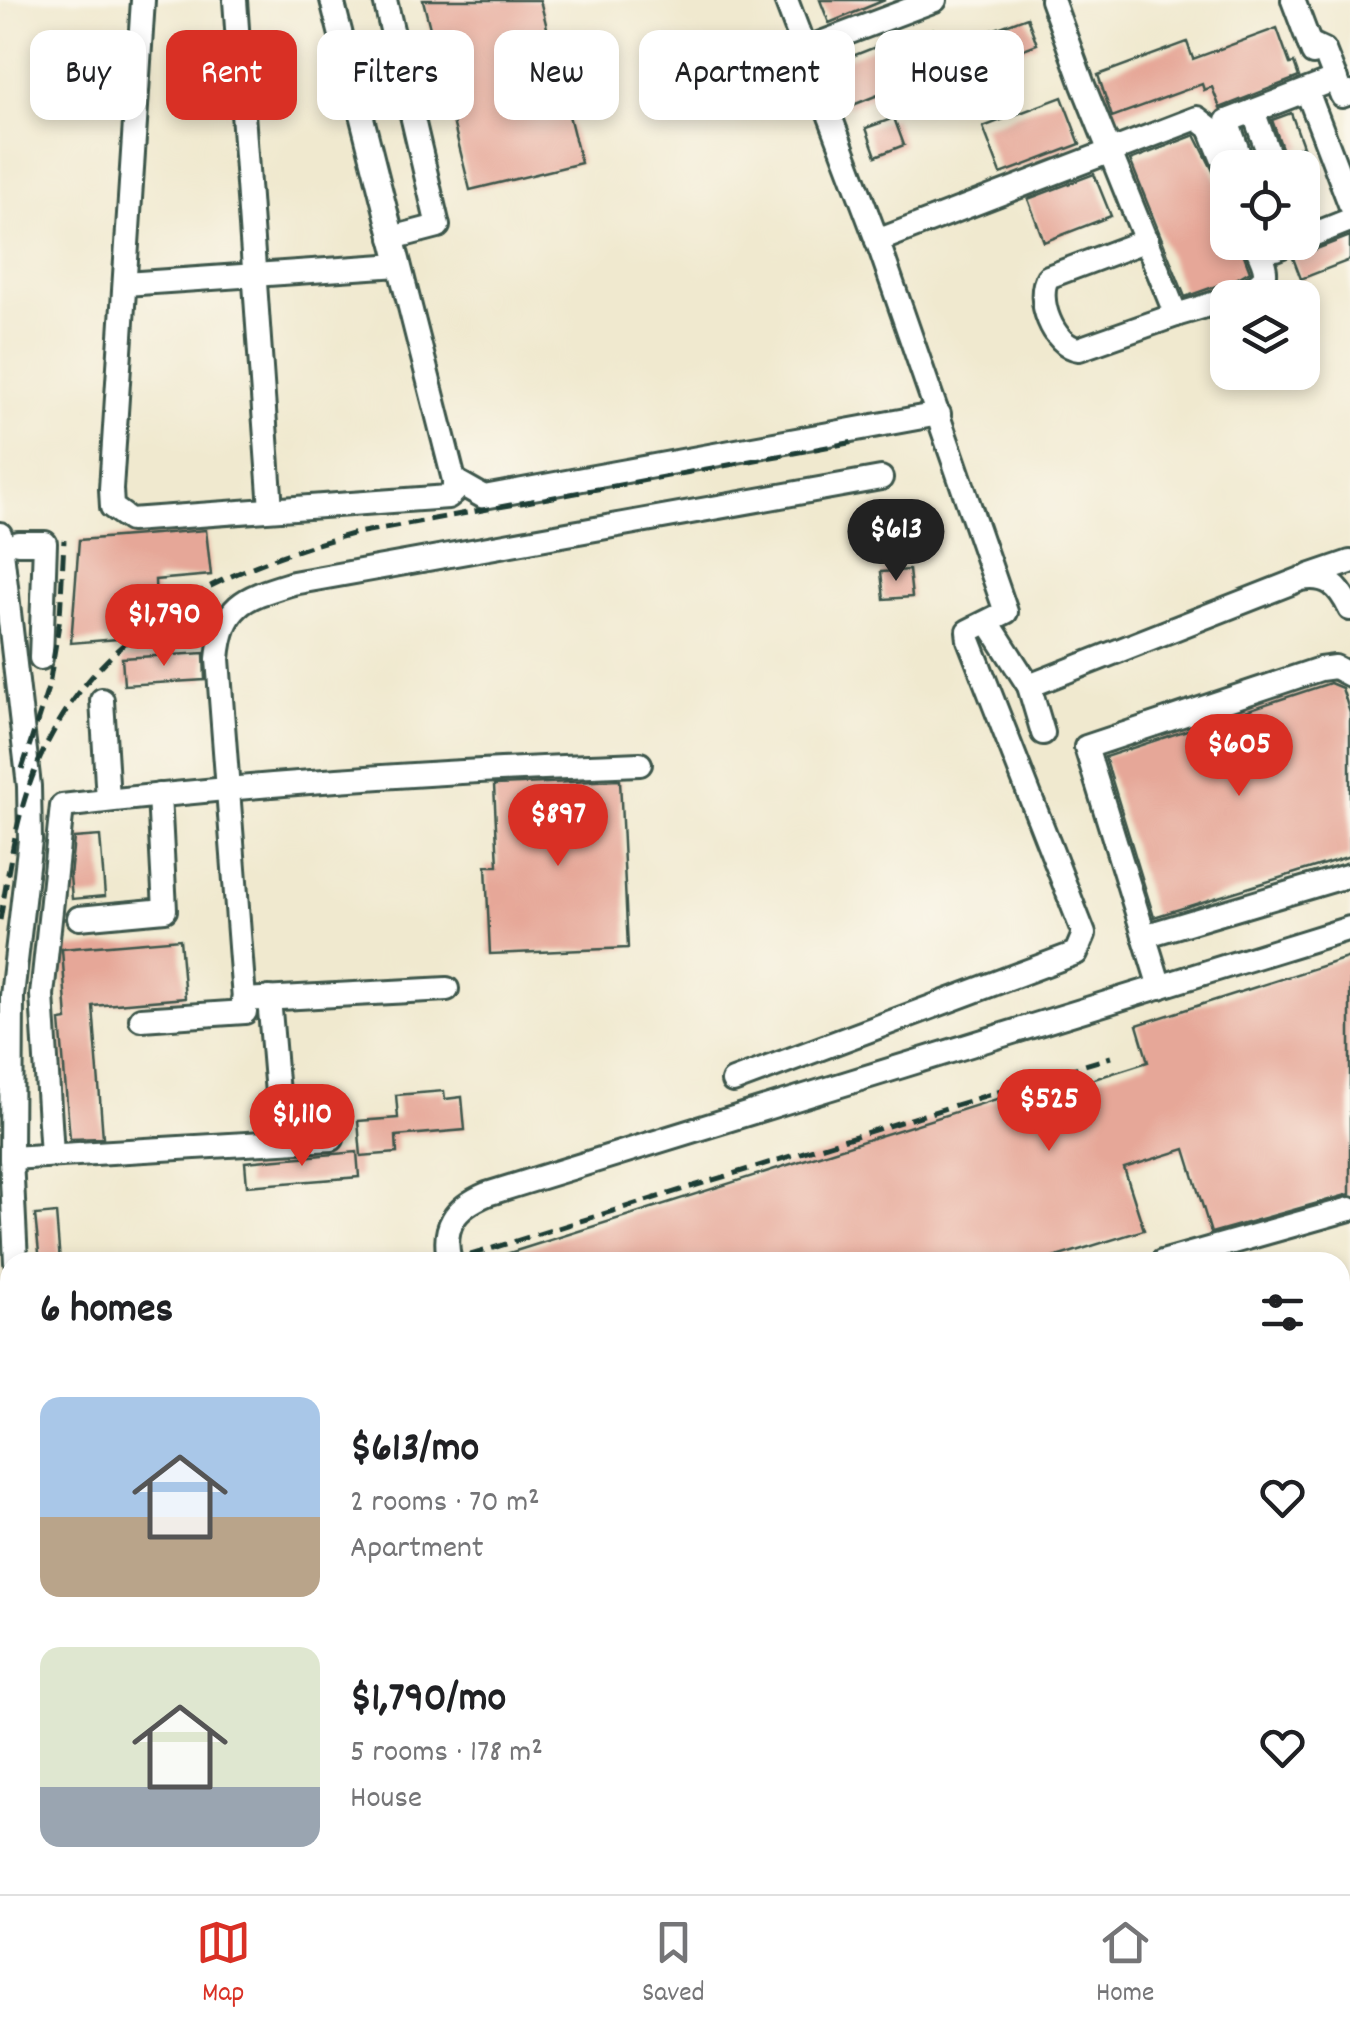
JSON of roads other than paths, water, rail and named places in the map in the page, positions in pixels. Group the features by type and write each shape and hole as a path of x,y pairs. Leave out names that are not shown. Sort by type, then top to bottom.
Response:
{"street":[{"path":"144,0 112,507 130,520 448,497 454,492 332,0"},
{"path":"236,0 271,510"},
{"path":"385,0 438,226 392,238"},
{"path":"786,0 797,30"},
{"path":"855,31 935,0"},
{"path":"1052,0 1176,314"},
{"path":"1237,150 1227,121 1307,91 1343,86 1324,50 1312,49 1293,0"},
{"path":"1307,91 1350,204"},
{"path":"1253,111 1267,150"},
{"path":"879,246 1197,118 1210,128 1219,150"},
{"path":"733,1080 1076,953 1084,934 969,640 968,631 1006,612 939,414 831,120"},
{"path":"1320,232 1350,220"},
{"path":"1147,240 1048,276 1042,295 1060,342 1079,350 1256,288 1265,276 1261,260"},
{"path":"125,284 399,265"},
{"path":"454,480 484,497 939,414"},
{"path":"141,1019 244,1012 218,659 220,632 228,615 242,601 293,583 882,478"},
{"path":"16,1252 11,1158 12,996 30,840 9,538 45,544 40,658"},
{"path":"1028,686 1350,562"},
{"path":"1301,579 1335,584 1349,604"},
{"path":"988,622 1028,686 1043,733"},
{"path":"1160,986 1086,747 1320,669 1336,667 1350,676"},
{"path":"102,700 108,800"},
{"path":"52,1156 42,995 62,806 226,787 464,770 640,764"},
{"path":"79,918 165,910 159,795"},
{"path":"1144,936 1350,875"},
{"path":"448,1252 450,1222 458,1210 487,1194 1350,928"},
{"path":"243,1000 447,988"},
{"path":"269,998 281,1141"},
{"path":"11,1158 332,1139"},
{"path":"1197,1252 1350,1209"}],"railway":[{"path":"0,920 24,802 52,734 81,689 116,651 156,619 200,592 248,569 352,534 854,442"},
{"path":"22,769 49,685 60,618 64,540"},
{"path":"480,1252 1111,1057"}]}
